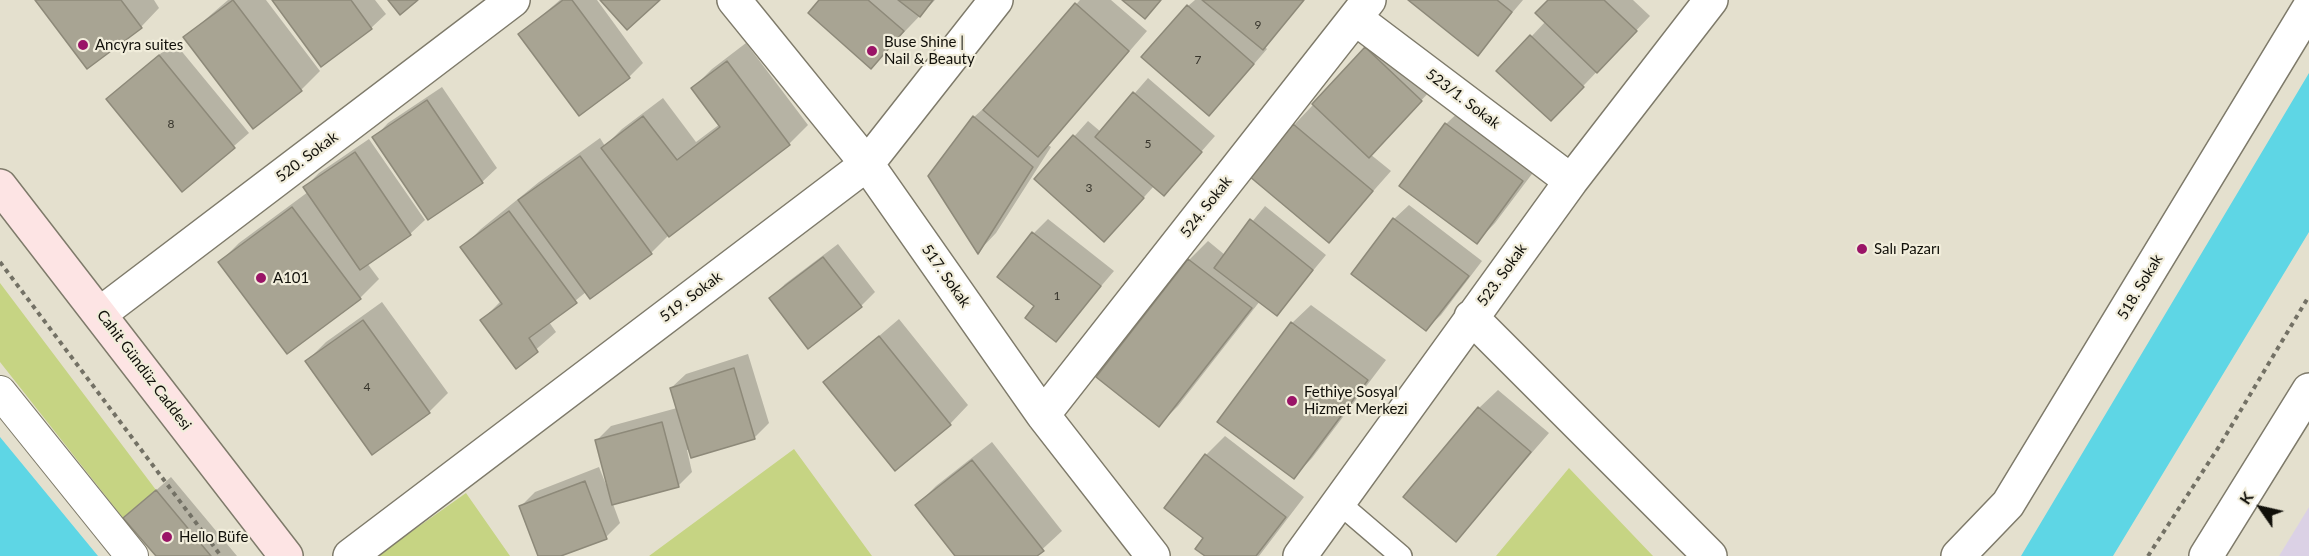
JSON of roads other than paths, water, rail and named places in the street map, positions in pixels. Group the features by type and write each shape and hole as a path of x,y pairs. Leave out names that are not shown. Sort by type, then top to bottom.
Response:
{"main road":[{"name":"Cahit Gündüz Caddesi","path":"0,186 101,313 286,556"}],"street":[{"name":"520. Sokak","path":"101,313 513,0"},
{"name":"517. Sokak","path":"734,0 867,164 1043,415 1154,556"},
{"name":"519. Sokak","path":"350,556 867,164 996,0"},
{"name":"523. Sokak","path":"1300,556 1571,181 1711,0"},
{"name":"518. Sokak","path":"1958,556 2008,504 2309,8"},
{"name":"523/1. Sokak","path":"1362,9 1571,181"},
{"name":"524. Sokak","path":"1043,415 1362,9"},
{"path":"1471,317 1710,556"},
{"path":"2206,556 2309,390"},
{"path":"0,392 132,556"}],"lane":[{"path":"1339,502 1401,556"}],"water":[{"path":"2309,73 2309,232 2113,556 2021,556"},
{"path":"0,437 98,556 0,556"}],"place":[{"name":"Ancyra suites","path":"83,45"},
{"name":"Buse Shine | Nail & Beauty","path":"872,51"},
{"name":"Salı Pazarı","path":"1862,249"},
{"name":"A101","path":"261,278"},
{"name":"Fethiye Sosyal Hizmet Merkezi","path":"1292,401"},
{"name":"Hello Büfe","path":"167,537"}]}
